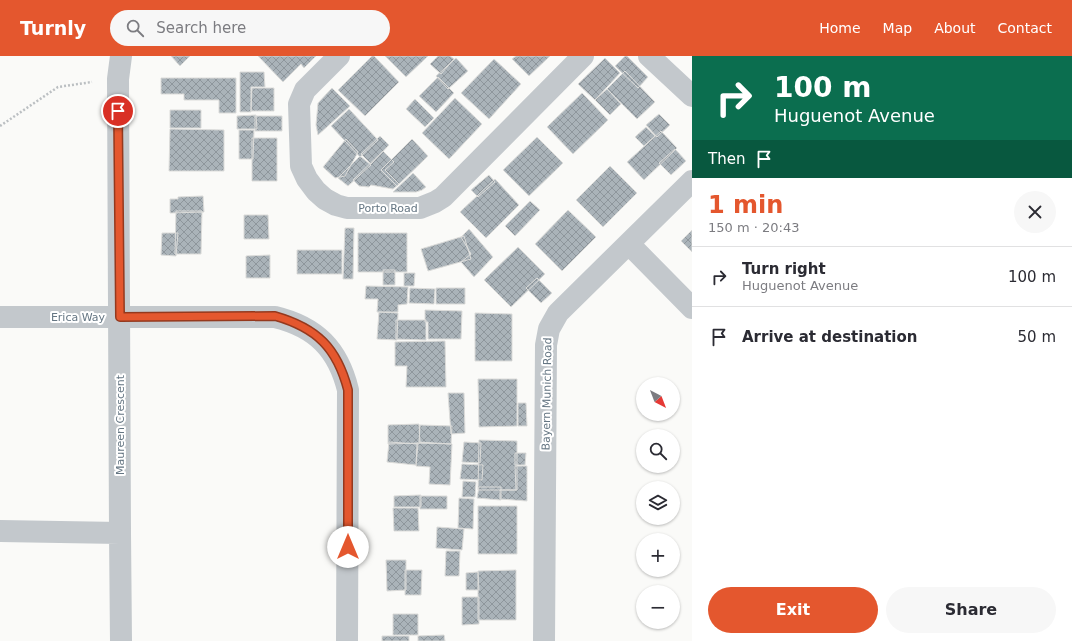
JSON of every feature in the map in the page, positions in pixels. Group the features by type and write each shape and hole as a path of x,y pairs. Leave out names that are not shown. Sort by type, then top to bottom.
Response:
{"street":[{"name":"Maureen Crescent","path":"121,56 118,79 121,641"},
{"name":"Porto Road","path":"339,56 305,90 299,104 301,166 307,179 316,191 325,199 336,205 347,208 412,208 427,206 443,197 583,56"},
{"path":"649,56 692,96"},
{"name":"Bayern Munich Road","path":"544,641 547,337 549,329 558,313 692,181"},
{"path":"629,244 692,308"},
{"name":"Erica Way","path":"0,317 275,316 306,328 319,337 330,349 338,362 344,375 348,390 347,641"},
{"path":"0,531 120,533"}],"path":[{"path":"0,126 58,87 118,79"}],"building":[{"path":"171,56 190,56 180,66"},
{"path":"258,56 316,56 304,68 301,64 283,82"},
{"path":"372,56 374,56 399,82 365,116 338,90"},
{"path":"385,56 428,56 406,77"},
{"path":"438,56 450,56 454,59 441,74 430,64"},
{"path":"516,56 550,56 529,76 512,59"},
{"path":"625,56 627,56 648,77 638,88 615,66"},
{"path":"456,58 468,71 448,89 436,76"},
{"path":"605,58 620,73 595,100 578,84"},
{"path":"494,59 521,84 489,119 461,93"},
{"path":"625,71 655,102 637,119 607,89"},
{"path":"240,72 264,72 265,87 251,87 251,112 240,112"},
{"path":"438,77 454,93 436,112 419,96"},
{"path":"161,78 236,78 236,113 219,113 219,100 184,100 184,94 161,94"},
{"path":"252,88 274,88 274,111 251,111"},
{"path":"332,88 350,106 318,135 316,125 318,103"},
{"path":"607,89 621,104 610,115 595,100"},
{"path":"582,93 608,120 573,154 547,127"},
{"path":"455,98 482,124 449,159 422,133"},
{"path":"415,99 434,118 425,127 406,109"},
{"path":"349,109 378,140 360,157 331,126"},
{"path":"170,110 201,110 201,128 170,128"},
{"path":"659,114 670,125 657,137 646,125"},
{"path":"256,115 257,129 237,129 237,116"},
{"path":"255,116 282,116 282,131 255,131"},
{"path":"646,127 655,136 644,146 635,137"},
{"path":"170,129 224,130 224,171 169,171"},
{"path":"239,130 254,130 253,159 239,159"},
{"path":"661,131 677,148 644,180 627,162"},
{"path":"380,136 389,145 371,164 361,154"},
{"path":"537,137 563,163 529,196 503,170"},
{"path":"252,138 277,138 277,181 252,181"},
{"path":"346,139 358,152 345,176 335,178 323,167"},
{"path":"412,139 428,156 397,186 381,170"},
{"path":"675,149 686,161 671,175 659,163"},
{"path":"383,151 394,162 385,170 399,184 393,189 371,185 369,187 359,186 353,180"},
{"path":"360,156 371,165 348,186 338,178"},
{"path":"610,166 637,193 603,227 576,200"},
{"path":"413,173 426,187 416,192 393,192"},
{"path":"489,175 495,182 478,197 471,190"},
{"path":"495,179 519,205 486,238 460,212"},
{"path":"203,196 204,212 170,213 170,199 178,199 178,197"},
{"path":"530,201 540,210 515,236 505,226"},
{"path":"568,210 596,237 562,271 535,244"},
{"path":"176,211 202,211 201,254 175,254"},
{"path":"244,215 268,215 269,239 244,239"},
{"path":"345,228 354,228 353,279 343,279"},
{"path":"469,229 493,257 474,277 461,262 471,254 461,237"},
{"path":"692,230 692,252 681,241"},
{"path":"162,233 178,233 176,256 161,255"},
{"path":"358,233 407,233 407,272 358,272"},
{"path":"464,236 471,259 428,271 421,249"},
{"path":"518,247 545,274 511,307 484,280"},
{"path":"297,250 342,250 342,274 297,274"},
{"path":"270,255 270,278 246,278 246,256"},
{"path":"383,270 395,270 395,285 383,285"},
{"path":"404,273 415,273 414,286 404,286"},
{"path":"537,278 552,293 541,303 526,288"},
{"path":"366,286 408,287 407,304 398,305 398,312 377,312 378,299 365,299"},
{"path":"410,288 435,289 434,304 409,303"},
{"path":"436,288 465,288 465,304 436,304"},
{"path":"425,310 462,311 461,339 428,339 428,322 425,322"},
{"path":"379,312 398,313 397,340 377,339"},
{"path":"475,313 512,314 512,361 475,361"},
{"path":"396,320 426,320 426,340 396,339"},
{"path":"445,341 446,387 406,387 407,366 395,366 395,342"},
{"path":"478,379 517,379 517,426 479,427"},
{"path":"448,393 464,393 465,433 451,434"},
{"path":"518,403 526,403 527,426 518,426"},
{"path":"419,424 420,443 388,444 388,425"},
{"path":"420,425 452,426 451,444 419,442"},
{"path":"479,440 517,441 517,490 478,490"},
{"path":"389,442 418,444 416,465 387,462"},
{"path":"464,442 481,443 480,463 462,462"},
{"path":"417,443 452,444 450,485 429,484 430,467 416,466"},
{"path":"515,453 526,453 525,465 515,465"},
{"path":"462,464 483,465 482,480 460,479"},
{"path":"515,466 527,466 527,501 500,499 500,490 516,490"},
{"path":"463,481 476,482 475,497 462,497"},
{"path":"479,487 501,487 501,500 477,498"},
{"path":"421,495 421,507 394,507 394,496"},
{"path":"420,496 447,496 447,509 420,509"},
{"path":"459,498 474,499 473,529 458,528"},
{"path":"478,506 517,506 517,554 478,554"},
{"path":"393,508 418,508 419,531 394,531"},
{"path":"437,527 464,529 462,550 436,548"},
{"path":"446,551 460,551 459,576 445,576"},
{"path":"386,560 406,560 406,590 387,591"},
{"path":"405,570 422,570 421,595 405,595"},
{"path":"516,570 516,620 478,620 478,571"},
{"path":"478,572 479,590 466,590 466,573"},
{"path":"462,597 479,597 479,624 462,625"},
{"path":"393,614 418,614 418,635 393,635"},
{"path":"444,635 445,641 418,641 418,636"},
{"path":"382,636 409,636 409,641 382,641"}],"route":[{"path":"118,111 120,317 275,316 306,328 319,337 330,349 338,362 344,375 348,390 348,547"}]}
